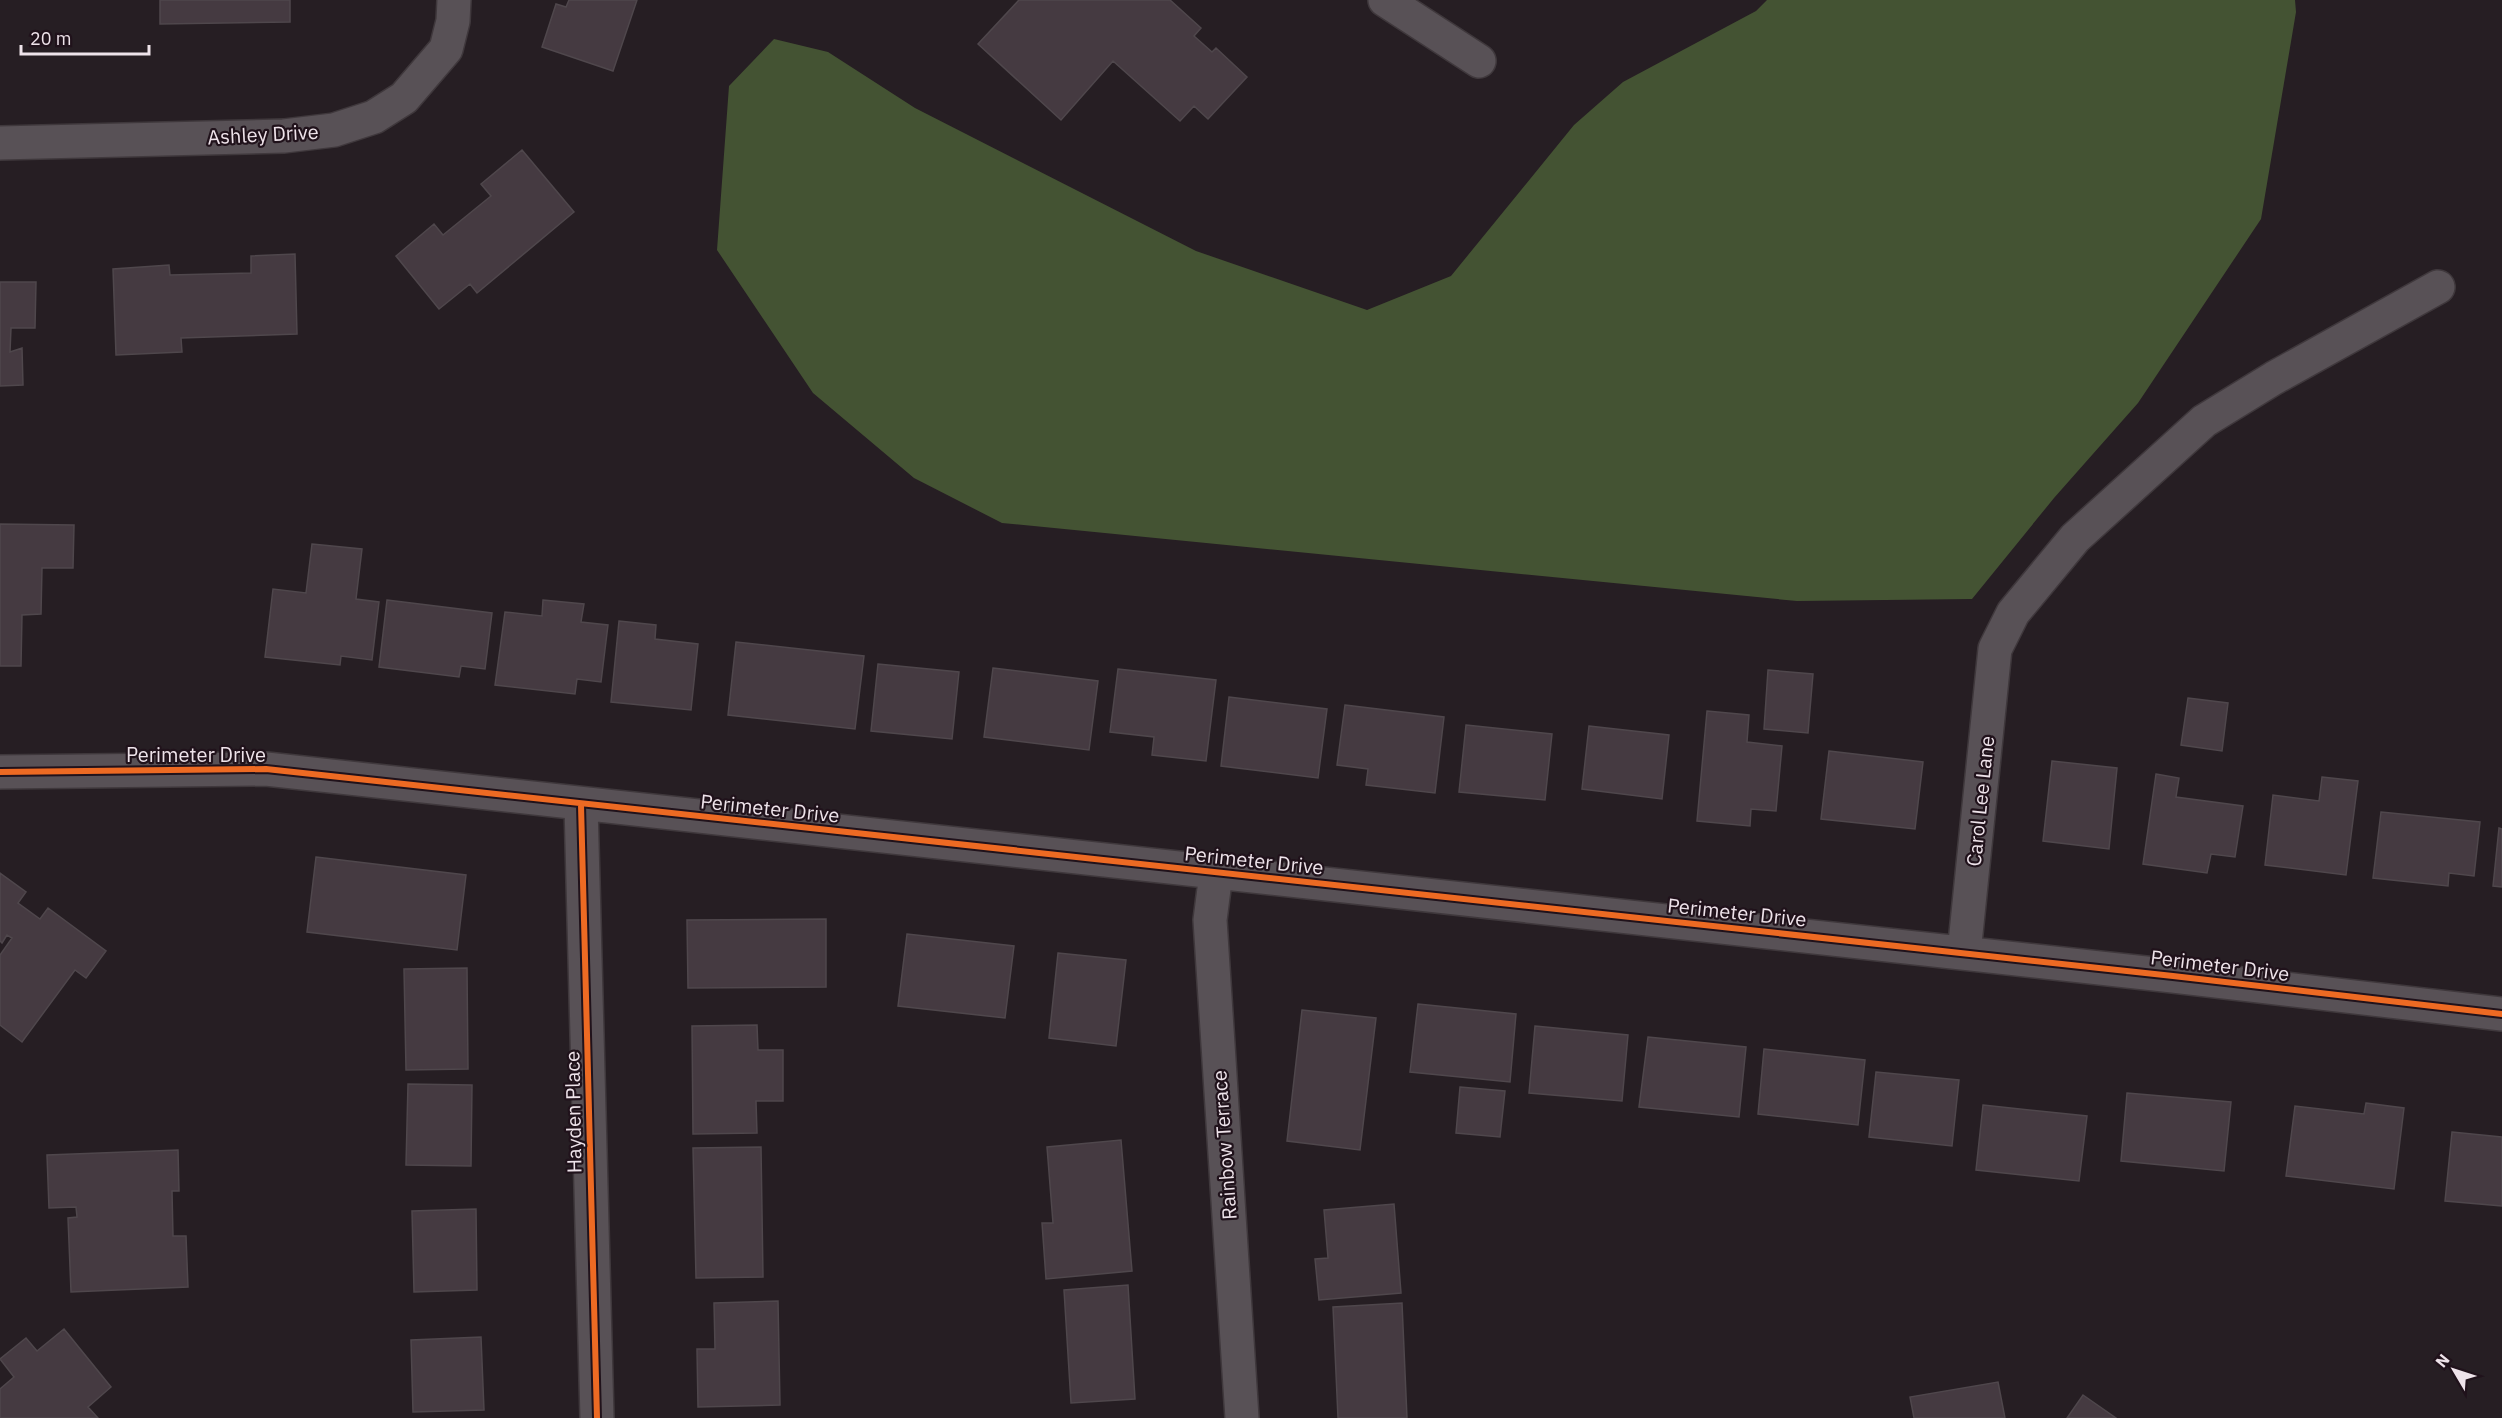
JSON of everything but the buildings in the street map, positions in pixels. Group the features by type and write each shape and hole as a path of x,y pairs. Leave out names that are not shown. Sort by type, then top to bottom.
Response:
{"street":[{"name":"Ashley Drive","path":"0,143 284,136 344,127 374,117 404,99 446,49 453,21 454,0"},
{"path":"1384,0 1479,61"},
{"name":"Carol Lee Lane","path":"1964,953 1995,649 2013,613 2075,538 2204,421 2274,378 2438,287"},
{"name":"Perimeter Drive","path":"0,772 266,769 1964,953 2502,1014"},
{"name":"Hayden Place","path":"581,804 597,1418"},
{"name":"Rainbow Terrace","path":"1216,873 1210,920 1242,1418"}],"green space":[{"path":"1767,0 2295,0 2296,12 2261,219 2138,403 2054,498 1972,599 1797,601 1002,523 914,478 813,393 717,250 729,86 774,39 828,52 915,108 1196,251 1367,310 1451,276 1574,125 1623,82 1756,11"}],"cycle path":[{"path":"0,772 266,769 2173,976 2502,1014"},
{"path":"581,805 597,1418"}]}
